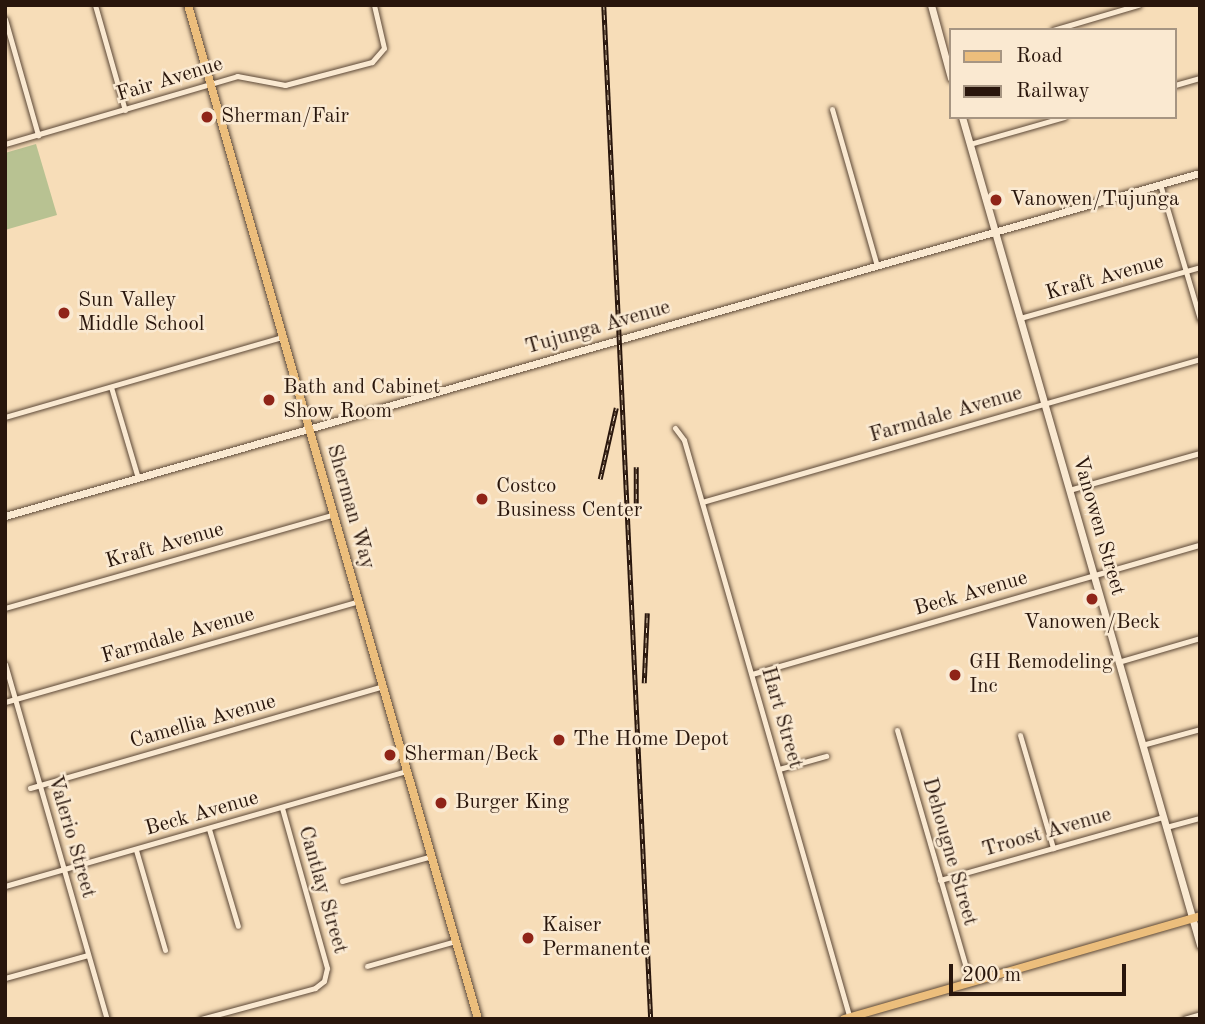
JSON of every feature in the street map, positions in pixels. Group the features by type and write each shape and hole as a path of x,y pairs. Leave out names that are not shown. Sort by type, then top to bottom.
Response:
{"main road":[{"name":"Sherman Way","path":"188,5 478,1019"},
{"path":"848,1018 1196,917"}],"street":[{"path":"95,5 125,110"},
{"name":"Fair Avenue","path":"5,144 237,76 292,84 372,62 382,53 384,42 374,5"},
{"path":"931,5 949,60"},
{"path":"1060,28 1138,5"},
{"path":"5,19 38,135"},
{"path":"1177,84 1200,78"},
{"path":"832,109 877,265"},
{"name":"Vanowen Street","path":"963,119 1163,817 1196,917 1200,945"},
{"path":"970,144 1058,119"},
{"name":"Tujunga Avenue","path":"5,516 1200,173"},
{"path":"1160,184 1200,319"},
{"name":"Kraft Avenue","path":"1020,318 1200,267"},
{"path":"5,417 283,337"},
{"name":"Farmdale Avenue","path":"702,502 1200,359"},
{"path":"111,387 138,478"},
{"name":"Hart Street","path":"675,428 684,440 848,1018"},
{"path":"1069,490 1200,453"},
{"name":"Kraft Avenue","path":"5,608 334,514"},
{"name":"Beck Avenue","path":"751,674 1200,545"},
{"name":"Farmdale Avenue","path":"5,702 359,601"},
{"path":"1118,662 1200,638"},
{"name":"Valerio Street","path":"5,664 107,1019"},
{"name":"Camellia Avenue","path":"30,788 383,687"},
{"path":"1142,745 1200,729"},
{"name":"Dehougne Street","path":"897,730 970,982"},
{"path":"1020,735 1053,848"},
{"path":"779,769 826,756"},
{"name":"Beck Avenue","path":"5,886 407,771"},
{"name":"Cantlay Street","path":"201,1019 316,988 324,981 327,968 282,808"},
{"name":"Troost Avenue","path":"940,880 1163,817"},
{"path":"1166,827 1200,818"},
{"path":"209,829 238,926"},
{"path":"136,850 165,950"},
{"path":"342,881 432,856"},
{"path":"367,966 456,941"},
{"path":"5,978 88,956"},
{"path":"1184,1019 1200,1014"}],"green space":[{"path":"36,144 57,215 5,230 5,153"}],"railway":[{"path":"604,5 651,1019"},
{"path":"600,479 616,408"},
{"path":"636,467 636,509"},
{"path":"644,683 647,613"}],"place":[{"name":"Sherman/Fair","path":"207,117"},
{"name":"Vanowen/Tujunga","path":"996,200"},
{"name":"Sun Valley Middle School","path":"64,313"},
{"name":"Bath and Cabinet Show Room","path":"269,400"},
{"name":"Costco Business Center","path":"482,499"},
{"name":"Vanowen/Beck","path":"1092,599"},
{"name":"GH Remodeling Inc","path":"955,675"},
{"name":"The Home Depot","path":"559,740"},
{"name":"Sherman/Beck","path":"390,755"},
{"name":"Burger King","path":"441,803"},
{"name":"Kaiser Permanente","path":"528,938"}]}
